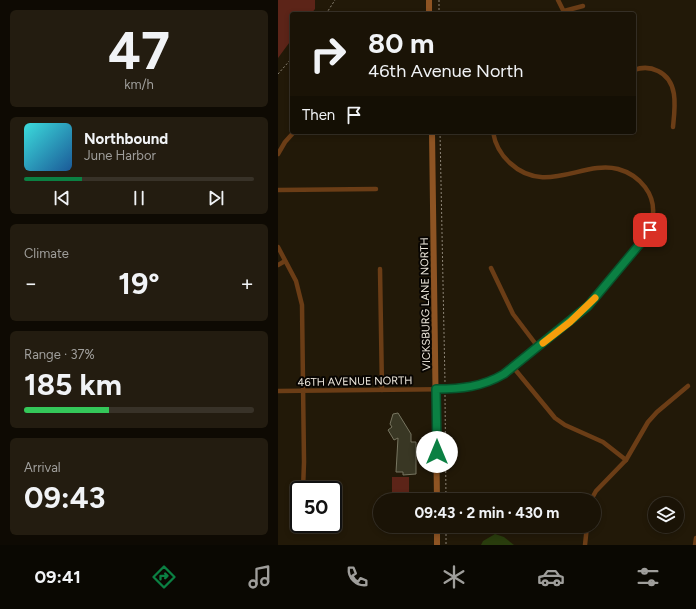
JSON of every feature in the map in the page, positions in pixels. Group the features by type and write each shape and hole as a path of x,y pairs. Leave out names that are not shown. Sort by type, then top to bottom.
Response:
{"main road":[{"path":"429,0 429,12"},
{"name":"VICKSBURG LANE NORTH","path":"432,134 437,493"},
{"path":"437,533 438,545"}],"street":[{"path":"558,0 564,12"},
{"path":"567,12 583,6"},
{"path":"636,70 652,68 665,75 670,81 674,96 673,127"},
{"path":"278,154 285,142 292,134"},
{"name":"46TH AVENUE NORTH","path":"278,391 445,389 466,388 483,384 499,377 513,367 588,306 644,239 653,219 651,199 647,190 634,176 617,169 598,169 557,177 538,176 521,171 504,157 498,148 494,134"},
{"path":"278,190 376,189"},
{"path":"278,247 296,281 302,305 304,391 303,481"},
{"path":"278,265 285,261"},
{"path":"491,268 513,314 538,347"},
{"path":"380,269 382,390"},
{"path":"513,367 556,418 565,425 603,442 626,460"},
{"path":"595,493 626,460 648,422 657,412 688,386"},
{"path":"585,545 586,533"},
{"path":"695,545 696,538"}],"path":[{"path":"327,12 335,0"},
{"path":"439,0 439,12"},
{"path":"278,74 290,60"},
{"path":"440,134 446,493"},
{"path":"446,533 446,545"}],"shaded area":[{"path":"278,0 315,0 315,9 313,12 290,12 290,42 278,58"},
{"path":"392,477 409,477 409,493 392,493"},
{"path":"495,534 504,537 514,545 481,545 483,541"}],"building":[{"path":"398,413 411,434 411,442 416,442 416,474 403,475 403,472 396,472 398,438 394,440 388,430 392,427 390,424 393,414"}],"slow traffic":[{"path":"543,343 570,322 595,298"}],"route":[{"path":"437,452 436,389 460,389 472,387 494,380 504,374 588,306 650,230"}]}
